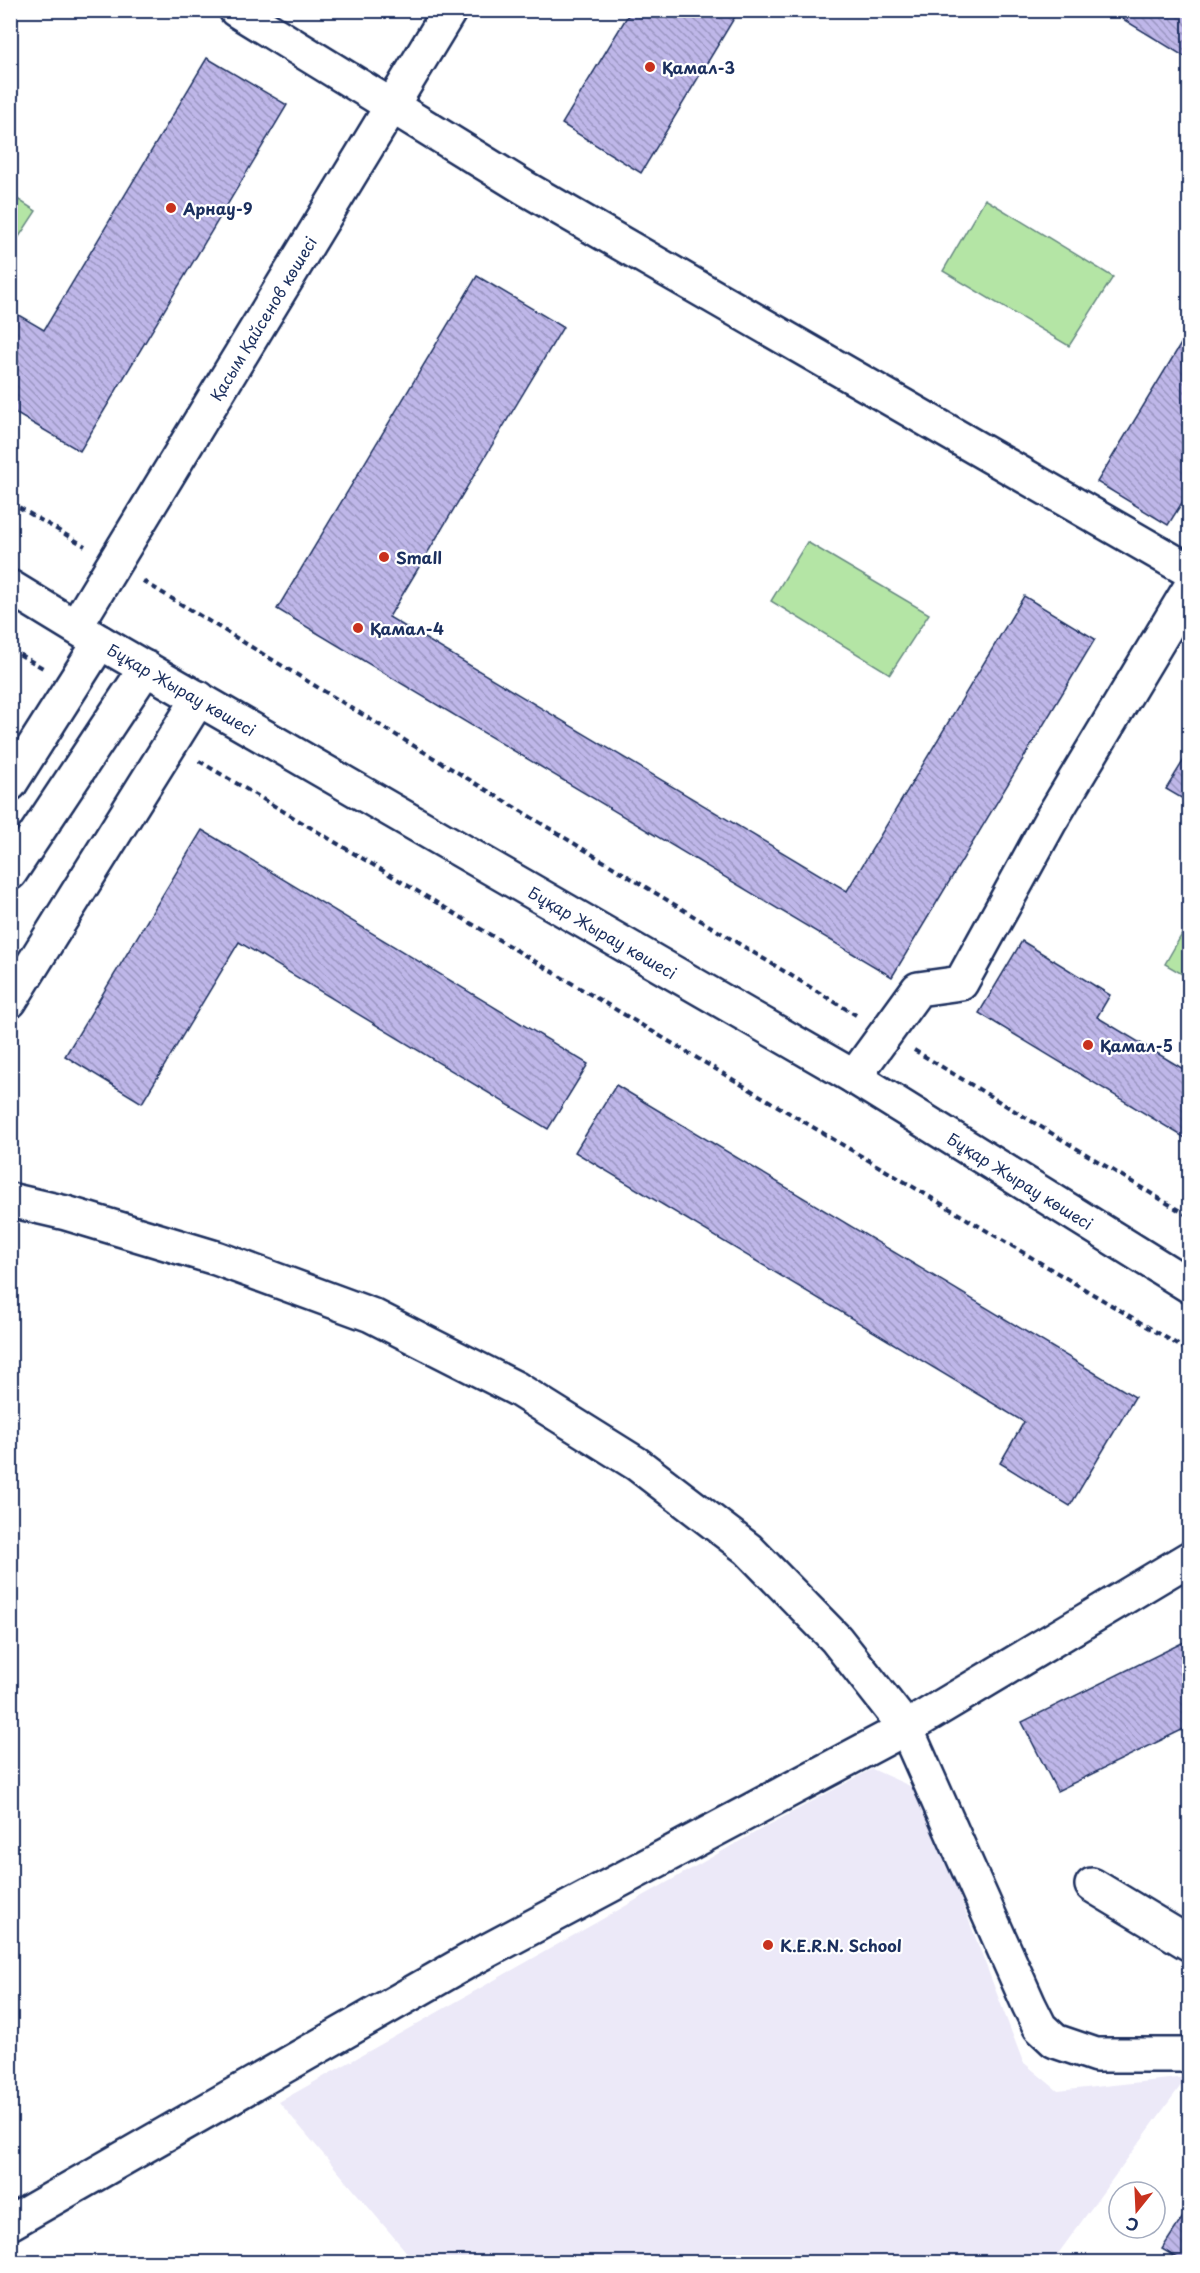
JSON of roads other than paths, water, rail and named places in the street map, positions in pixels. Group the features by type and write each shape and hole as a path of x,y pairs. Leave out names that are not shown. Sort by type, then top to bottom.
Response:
{"street":[{"path":"236,10 525,188 1190,570"},
{"name":"Қасым Қайсенов көшесі","path":"10,784 73,686 88,634 103,556 393,106 450,10"},
{"name":"Бұқар Жырау көшесі","path":"10,587 854,1077 1190,1286"},
{"path":"854,1077 918,989 961,983 1049,823 1190,588"},
{"path":"10,873 146,668"},
{"path":"10,1001 199,698"},
{"path":"10,1200 66,1213 216,1258 371,1315 517,1389 637,1464 748,1549 836,1639 906,1728 1040,2027 1055,2041 1096,2055 1190,2055"},
{"path":"10,2223 468,1961 906,1728 1190,1558"},
{"path":"1092,1885 1190,1944"}],"place":[{"name":"Қамал-3","path":"650,67"},
{"name":"Арнау-9","path":"171,208"},
{"name":"Small","path":"384,557"},
{"name":"Қамал-4","path":"358,628"},
{"name":"Қамал-5","path":"1088,1045"},
{"name":"K.E.R.N. School","path":"768,1945"}]}
